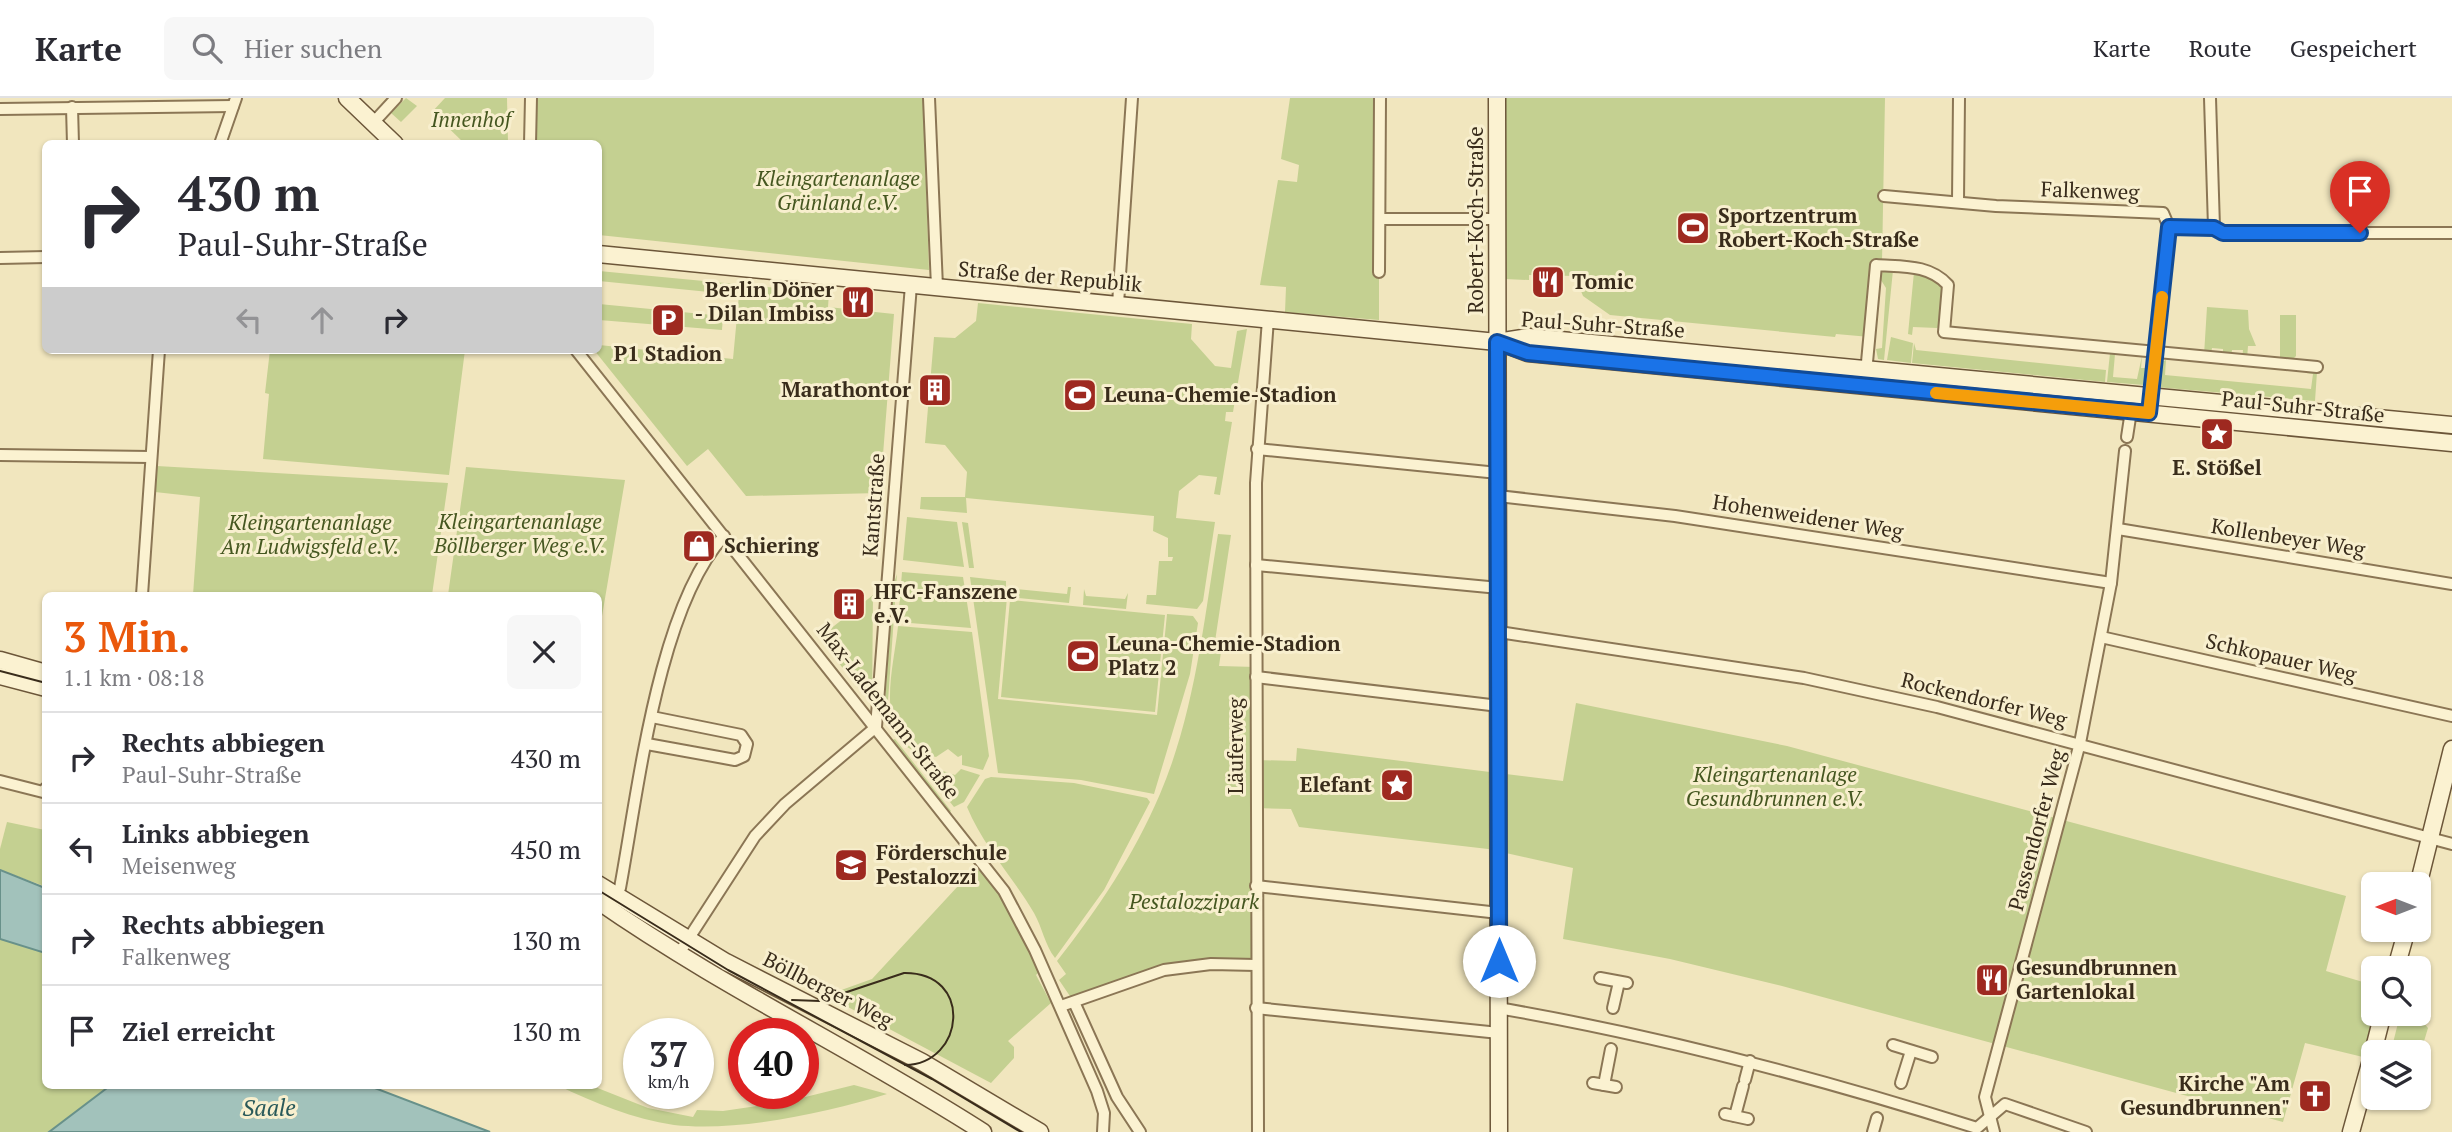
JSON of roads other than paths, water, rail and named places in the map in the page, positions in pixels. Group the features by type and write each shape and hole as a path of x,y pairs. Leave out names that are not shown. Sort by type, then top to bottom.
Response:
{"street":[{"path":"373,123 396,98"},
{"path":"530,140 531,98"},
{"path":"929,98 937,287"},
{"path":"1118,304 1132,98"},
{"path":"1379,272 1380,98"},
{"name":"Robert-Koch-Straße","path":"1497,98 1499,1132"},
{"path":"1958,201 1959,98"},
{"path":"2210,98 2214,228"},
{"path":"350,99 390,140"},
{"path":"0,108 235,102 221,140"},
{"path":"72,107 72,140"},
{"name":"Falkenweg","path":"1884,196 1997,206 2163,213 2169,227 2214,228 2223,233 2452,233"},
{"path":"1380,219 1498,219"},
{"path":"2150,405 2169,227"},
{"name":"Straße der Republik","path":"602,254 1497,342"},
{"path":"0,258 42,257"},
{"path":"1865,386 1876,265 1925,269 1938,274 1948,285 1944,332 2316,367"},
{"name":"Kantstraße","path":"877,727 911,285"},
{"name":"Läuferweg","path":"1258,1132 1257,449 1268,319"},
{"name":"Paul-Suhr-Straße","path":"1497,342 1529,338 1867,368 2452,443"},
{"name":"Paul-Suhr-Straße","path":"1497,342 1528,353 2131,411 2150,405 2452,425"},
{"path":"142,592 159,354"},
{"name":"Max-Lademann-Straße","path":"579,354 877,727 1004,891 1061,1006 1097,1091 1104,1113 1103,1132"},
{"path":"2127,437 2131,411"},
{"path":"1257,449 1498,473"},
{"name":"Passendorfer Weg","path":"1994,1132 1985,1097 2080,743 2110,583 2125,451"},
{"path":"0,455 150,457"},
{"name":"Hohenweidener Weg","path":"1498,496 1675,516 2110,583"},
{"name":"Kollenbeyer Weg","path":"2118,529 2452,584"},
{"path":"615,895 620,888 663,669 680,616 704,566 724,536"},
{"path":"1256,565 1499,588"},
{"name":"Rockendorfer Weg","path":"1499,632 1804,678 2080,743 2452,844"},
{"name":"Schkopauer Weg","path":"2101,637 2452,716"},
{"path":"0,660 42,672"},
{"path":"0,676 42,687"},
{"path":"1256,677 1499,706"},
{"path":"647,744 735,760 744,756 747,744 741,735 652,717"},
{"path":"678,955 755,836 785,804 877,727"},
{"path":"2422,872 2452,749"},
{"path":"0,781 42,790"},
{"path":"1256,886 1499,913"},
{"name":"Böllberger Weg","path":"602,887 687,940 922,1062 1040,1132"},
{"name":"Böllberger Weg","path":"602,904 678,955 943,1105 983,1132"},
{"path":"1061,1006 1164,970 1211,964 1256,965"},
{"path":"1600,978 1623,982 1613,1012 1612,1046 1598,1084 1615,1087"},
{"path":"1074,1002 1117,1097 1140,1132"},
{"path":"1256,1008 1499,1033"},
{"path":"1498,1008 1612,1029 1750,1061 1889,1100 1977,1129 2005,1104 2086,1132"},
{"path":"1893,1045 1932,1057"},
{"path":"1873,1132 1878,1115 1900,1086 1911,1051"},
{"path":"1748,1119 1730,1115 1750,1061"},
{"path":"2351,1132 2361,1096"}],"water":[{"path":"0,870 42,887 42,952 0,939"},
{"name":"Saale","path":"106,1089 377,1089 490,1132 49,1132"}],"tram line":[{"path":"0,671 42,682"},
{"path":"602,892 728,970 932,1079 1021,1132"},
{"path":"792,1000 820,1001 904,973 927,977 942,987 951,1001 953,1018 950,1035 940,1050 925,1061 905,1065"}],"place":[{"name":"Sportzentrum Robert-Koch-Straße","path":"1693,228"},
{"name":"Tomic","path":"1548,282"},
{"name":"Berlin Döner - Dilan Imbiss","path":"858,302"},
{"name":"P1 Stadion","path":"668,320"},
{"name":"Marathontor","path":"935,390"},
{"name":"Leuna-Chemie-Stadion","path":"1080,395"},
{"name":"E. Stößel","path":"2217,434"},
{"name":"Schiering","path":"699,546"},
{"name":"HFC-Fanszene e.V.","path":"849,604"},
{"name":"Leuna-Chemie-Stadion Platz 2","path":"1083,656"},
{"name":"Elefant","path":"1397,785"},
{"name":"Förderschule Pestalozzi","path":"851,865"},
{"name":"Gesundbrunnen Gartenlokal","path":"1992,980"},
{"name":"Kirche \"Am Gesundbrunnen\"","path":"2315,1096"}],"park label":[{"name":"Innenhof","path":"471,120"},
{"name":"Kleingartenanlage Grünland e.V.","path":"838,191"},
{"name":"Kleingartenanlage Böllberger Weg e.V.","path":"520,534"},
{"name":"Kleingartenanlage Am Ludwigsfeld e.V.","path":"310,535"},
{"name":"Kleingartenanlage Gesundbrunnen e.V.","path":"1775,787"},
{"name":"Pestalozzipark","path":"1194,902"}]}
